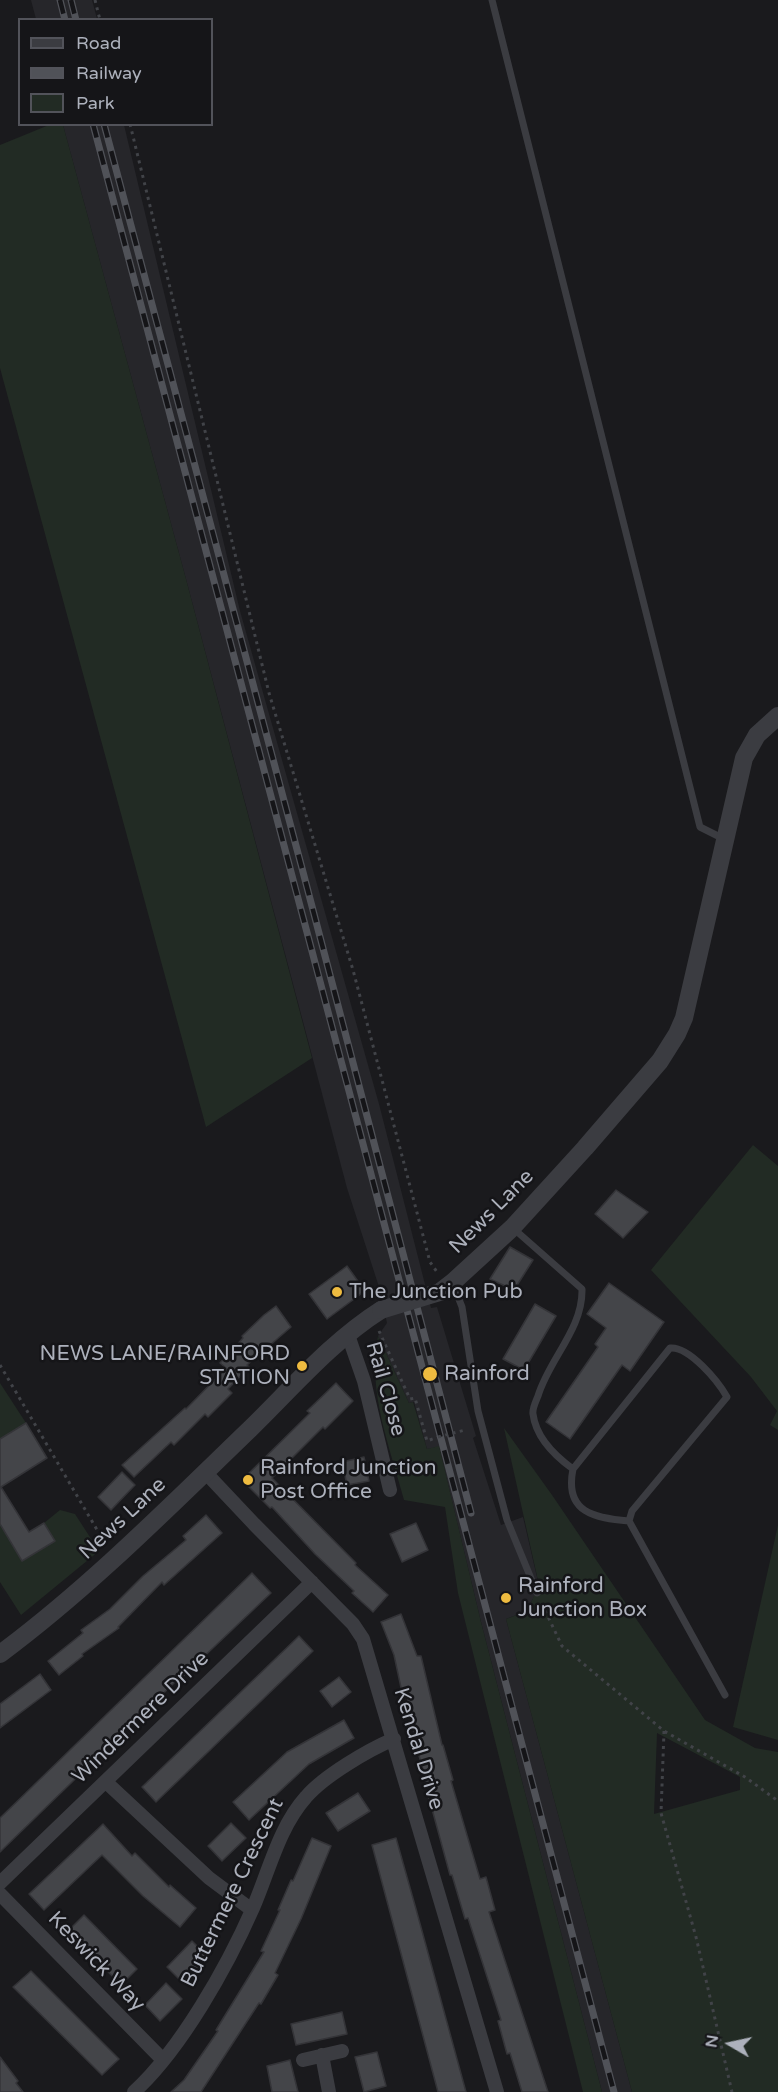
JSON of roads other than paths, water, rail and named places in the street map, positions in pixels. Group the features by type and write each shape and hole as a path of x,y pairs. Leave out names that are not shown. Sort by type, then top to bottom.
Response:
{"street":[{"name":"News Lane","path":"0,1654 43,1622 114,1559 326,1353 378,1313 446,1287 512,1228 660,1061 677,1034 688,1001 744,758 757,735 778,716"},
{"name":"Rail Close","path":"348,1335 364,1381 390,1490"},
{"name":"Kendal Drive","path":"206,1472 353,1624 363,1639 497,2092"},
{"name":"Windermere Drive","path":"0,1883 312,1582"},
{"name":"Buttermere Crescent","path":"134,2092 163,2060 196,2014 228,1959 252,1910 289,1821 307,1795 352,1762 394,1739"},
{"path":"106,1782 209,1878 252,1910"},
{"name":"Keswick Way","path":"0,1894 163,2060"},
{"path":"303,2060 342,2051"},
{"path":"322,2055 329,2092"}],"lane":[{"path":"492,0 700,827 724,840"},
{"path":"512,1228 582,1289 582,1302 569,1335 541,1385 532,1413 542,1440 556,1457 573,1470"},
{"path":"446,1287 462,1307 478,1411 507,1520 537,1593"},
{"path":"629,1521 592,1516 576,1503 570,1484 573,1470 670,1348 680,1349 716,1380 727,1397 632,1511 629,1521 726,1695"}],"railway":[{"path":"60,0 64,18"},
{"path":"71,0 76,18"},
{"path":"94,126 614,2092"},
{"path":"105,126 471,1513"}],"place":[{"name":"The Junction Pub","path":"337,1292"},
{"name":"NEWS LANE/RAINFORD STATION","path":"302,1366"},
{"name":"Rainford","path":"430,1374"},
{"name":"Rainford Junction Post Office","path":"248,1480"},
{"name":"Rainford Junction Box","path":"506,1598"}]}
